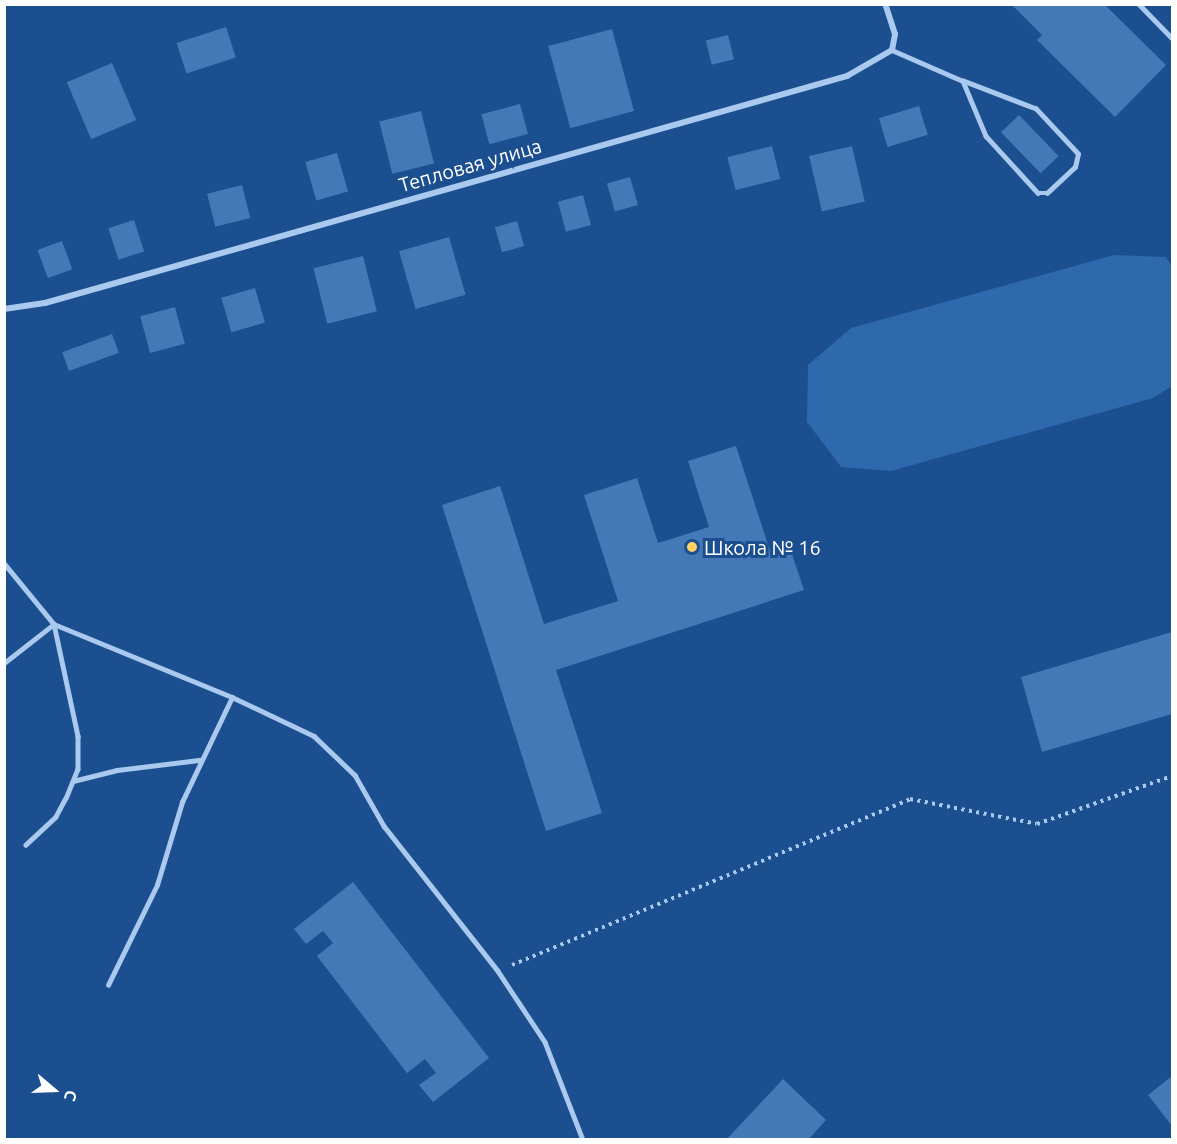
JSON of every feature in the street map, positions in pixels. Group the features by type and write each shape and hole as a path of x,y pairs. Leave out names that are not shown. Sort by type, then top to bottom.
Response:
{"street":[{"path":"885,4 895,34 892,50"},
{"name":"Тепловая улица","path":"4,309 45,303 847,76 892,50"}],"lane":[{"path":"1139,4 1173,39"},
{"path":"892,50 1036,109 1078,154 1075,167 1047,193 1038,193 986,136 963,81"},
{"path":"4,563 54,624 78,735 78,769 73,781 56,816 26,845"},
{"path":"4,663 54,624"},
{"path":"54,624 232,696 314,736 355,775 384,826 498,971 545,1042 583,1140"},
{"path":"108,985 157,885 182,802 232,696"},
{"path":"73,781 117,770 200,760"}],"path":[{"path":"498,971 910,799 1037,824 1173,776"}],"shaded area":[{"path":"1114,255 1166,257 1172,267 1172,386 1153,398 891,471 841,467 807,422 808,365 851,328"}],"building":[{"path":"1011,4 1104,4 1166,65 1115,117 1037,40 1042,35"},
{"path":"226,27 236,57 186,74 177,43"},
{"path":"612,29 634,111 570,128 548,46"},
{"path":"728,35 734,59 712,65 706,41"},
{"path":"112,63 136,120 91,139 67,82"},
{"path":"520,104 528,134 489,144 481,114"},
{"path":"919,106 928,135 888,147 879,118"},
{"path":"421,111 434,163 392,174 379,121"},
{"path":"1019,115 1059,156 1041,173 1001,132"},
{"path":"772,146 780,179 736,190 727,157"},
{"path":"852,146 865,202 822,211 809,156"},
{"path":"337,153 348,191 316,201 305,162"},
{"path":"630,177 638,205 615,211 607,184"},
{"path":"242,185 250,218 215,227 207,194"},
{"path":"583,195 591,225 566,232 558,202"},
{"path":"134,220 144,251 119,260 108,228"},
{"path":"517,221 524,246 502,252 495,227"},
{"path":"449,237 466,295 416,309 399,251"},
{"path":"62,241 72,269 48,278 38,250"},
{"path":"363,256 377,311 327,324 314,268"},
{"path":"255,288 265,323 231,332 221,298"},
{"path":"175,307 185,344 150,353 140,316"},
{"path":"112,334 119,353 69,371 62,352"},
{"path":"736,446 771,554 790,548 804,590 556,670 602,813 546,831 442,505 500,486 544,624 618,601 584,495 637,478 658,543 709,527 688,461"},
{"path":"1172,632 1172,714 1042,752 1021,677"},
{"path":"353,882 489,1058 433,1102 419,1085 436,1073 425,1059 407,1073 317,956 333,943 323,931 306,944 294,929"},
{"path":"1172,1076 1172,1126 1148,1095"},
{"path":"783,1079 826,1120 808,1140 726,1140"}],"place":[{"name":"Школа № 16","path":"692,547"}]}
